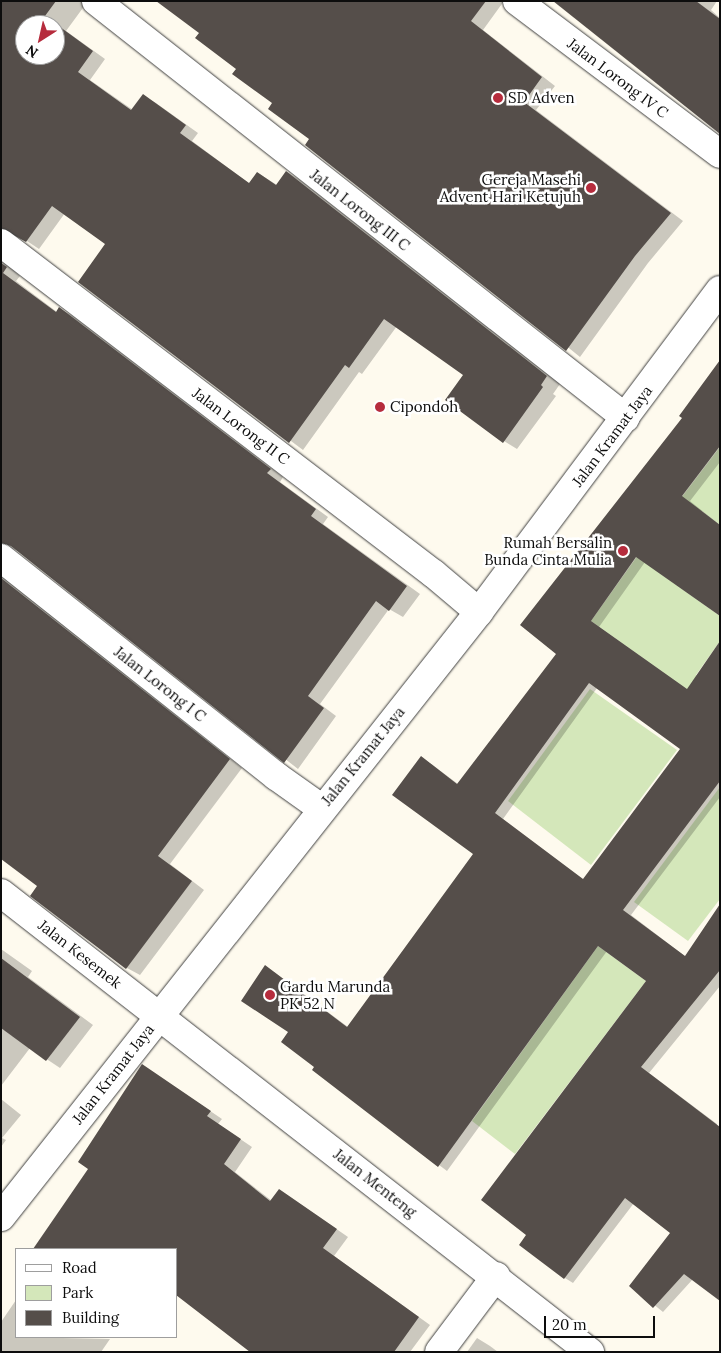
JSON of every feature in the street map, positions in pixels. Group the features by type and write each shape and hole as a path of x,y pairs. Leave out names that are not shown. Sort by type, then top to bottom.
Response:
{"street":[{"name":"Jalan Lorong III C","path":"96,1 626,418"},
{"name":"Jalan Lorong IV C","path":"517,1 720,154"},
{"name":"Jalan Lorong II C","path":"1,242 434,574 479,612"},
{"name":"Jalan Kramat Jaya","path":"1,1217 321,808 479,612 720,290"},
{"name":"Jalan Lorong I C","path":"1,558 276,776 321,808"},
{"name":"Jalan Kesemek","path":"1,893 159,1015"},
{"name":"Jalan Menteng","path":"159,1015 496,1276 590,1352"},
{"path":"440,1352 496,1276"}],"green space":[{"path":"720,447 720,525 702,511 687,529 668,515"},
{"path":"651,537 658,572 720,616 720,641 696,675 720,691 713,708 591,621"},
{"path":"590,689 677,750 591,865 508,801"},
{"path":"720,787 720,899 688,941 634,902"},
{"path":"598,946 646,981 515,1154 472,1121"}],"building":[{"path":"1,1 56,1 46,15 15,15 15,65 65,65 65,31 93,51 78,72 131,110 143,94 186,125 180,133 249,183 257,172 276,185 286,171 547,376 541,385 543,387 503,443 445,400 463,375 384,319 349,368 345,365 289,443 78,282 105,244 52,206 26,242 1,228"},
{"path":"156,1 486,1 471,21 542,77 524,102 671,213 635,256 566,351 305,145 309,139 268,109 272,103 232,74 236,69 195,38 199,33"},
{"path":"553,1 696,1 720,19 720,134"},
{"path":"1,263 7,267 3,273 56,312 59,307 271,469 267,473 316,509 311,516 407,586 389,611 376,601 308,696 324,708 284,763 11,546 1,543"},
{"path":"720,360 720,446 682,496 720,525 720,616 636,557 591,621 687,689 720,641 720,781 623,910 685,956 720,904 720,970 641,1067 720,1127 720,1301 684,1274 653,1308 629,1286 670,1233 625,1198 564,1279 519,1245 526,1235 481,1200 646,981 598,946 438,1167 312,1070 314,1067 281,1042 288,1032 241,1001 265,965 347,1027 473,854 392,795 421,756 457,784 556,654 520,625 682,418 679,416","holes":["589,683 680,749 583,879 495,813"]},
{"path":"1,578 230,759 158,856 192,881 126,969 30,896 37,886 1,859"},
{"path":"1,958 80,1017 46,1061 1,1028"},
{"path":"142,1064 211,1111 207,1116 241,1139 224,1164 270,1201 279,1189 337,1229 323,1248 419,1317 394,1352 250,1352 178,1297 178,1248 34,1248 88,1169 78,1162"}],"place":[{"name":"SD Adven","path":"498,98"},
{"name":"Gereja Masehi Advent Hari Ketujuh","path":"591,188"},
{"name":"Cipondoh","path":"380,407"},
{"name":"Rumah Bersalin Bunda Cinta Mulia","path":"623,551"},
{"name":"Gardu Marunda PK 52 N","path":"270,995"}]}
